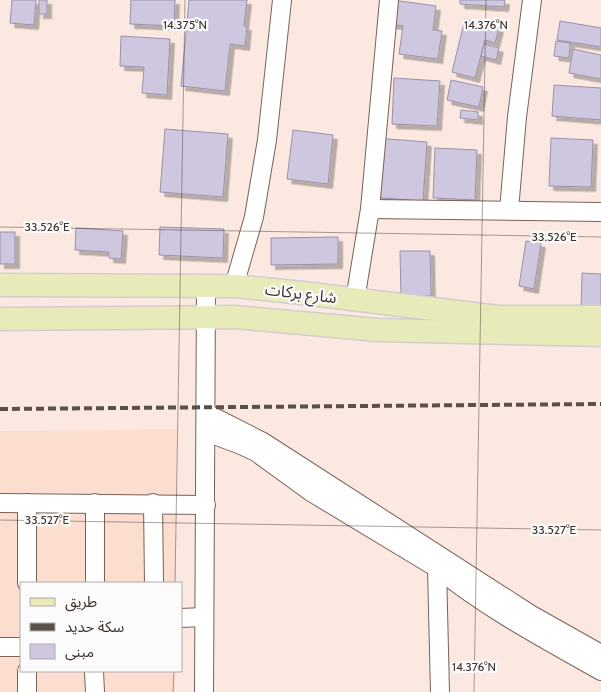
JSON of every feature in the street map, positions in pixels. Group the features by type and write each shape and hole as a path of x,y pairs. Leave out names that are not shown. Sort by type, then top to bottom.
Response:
{"main road":[{"name":"شارع بركات","path":"0,285 234,286 498,318 601,317"},
{"name":"شارع بركات","path":"0,319 234,317 378,330 601,336"}],"street":[{"path":"234,286 254,217 266,150 282,0"},
{"path":"355,300 370,208 389,0"},
{"path":"509,210 532,0"},
{"path":"370,208 601,212"},
{"path":"204,692 206,286"},
{"path":"206,413 263,442 530,614 601,654"},
{"path":"206,432 242,444 256,452 311,492 437,568 455,582 538,635 601,671"},
{"path":"0,503 206,504"},
{"path":"27,503 27,582"},
{"path":"95,503 95,582"},
{"path":"153,503 154,582"},
{"path":"437,568 440,692"},
{"path":"182,618 204,617"},
{"path":"0,647 20,647"},
{"path":"27,672 27,692"},
{"path":"94,672 94,692"}],"shaded area":[{"path":"177,429 176,582 20,582 20,672 175,672 175,692 0,692 0,431"}],"building":[{"path":"12,0 36,0 34,25 10,23"},
{"path":"39,0 47,0 47,14 39,14"},
{"path":"131,0 175,0 174,26 130,24"},
{"path":"189,0 247,0 244,26 247,26 245,46 230,44 225,91 181,86"},
{"path":"393,0 436,6 433,30 442,31 438,59 399,54 403,26 390,24"},
{"path":"460,0 505,0 504,7 460,4"},
{"path":"465,19 499,28 495,43 485,40 475,78 452,72"},
{"path":"560,21 601,28 601,47 557,40"},
{"path":"121,36 170,39 167,95 142,93 144,67 120,66"},
{"path":"556,41 570,43 569,58 554,56"},
{"path":"484,44 499,48 496,60 481,56"},
{"path":"573,49 601,55 601,79 569,73"},
{"path":"394,78 440,81 437,126 392,124"},
{"path":"451,80 483,87 479,107 447,100"},
{"path":"554,85 601,88 601,120 552,116"},
{"path":"461,110 478,112 478,120 460,118"},
{"path":"165,129 228,134 223,197 160,192"},
{"path":"293,130 333,135 328,184 287,179"},
{"path":"376,138 427,142 423,201 371,197"},
{"path":"551,138 593,140 591,187 549,186"},
{"path":"435,148 477,150 475,200 433,198"},
{"path":"160,227 224,229 223,258 159,255"},
{"path":"76,228 123,231 121,259 109,258 109,252 75,250"},
{"path":"0,232 15,232 15,264 0,264"},
{"path":"338,237 338,264 271,265 271,238"},
{"path":"526,241 541,243 534,289 519,286"},
{"path":"400,251 430,251 431,296 401,296"},
{"path":"582,273 601,274 601,310 581,309"}],"railway":[{"path":"0,409 601,404"}]}
